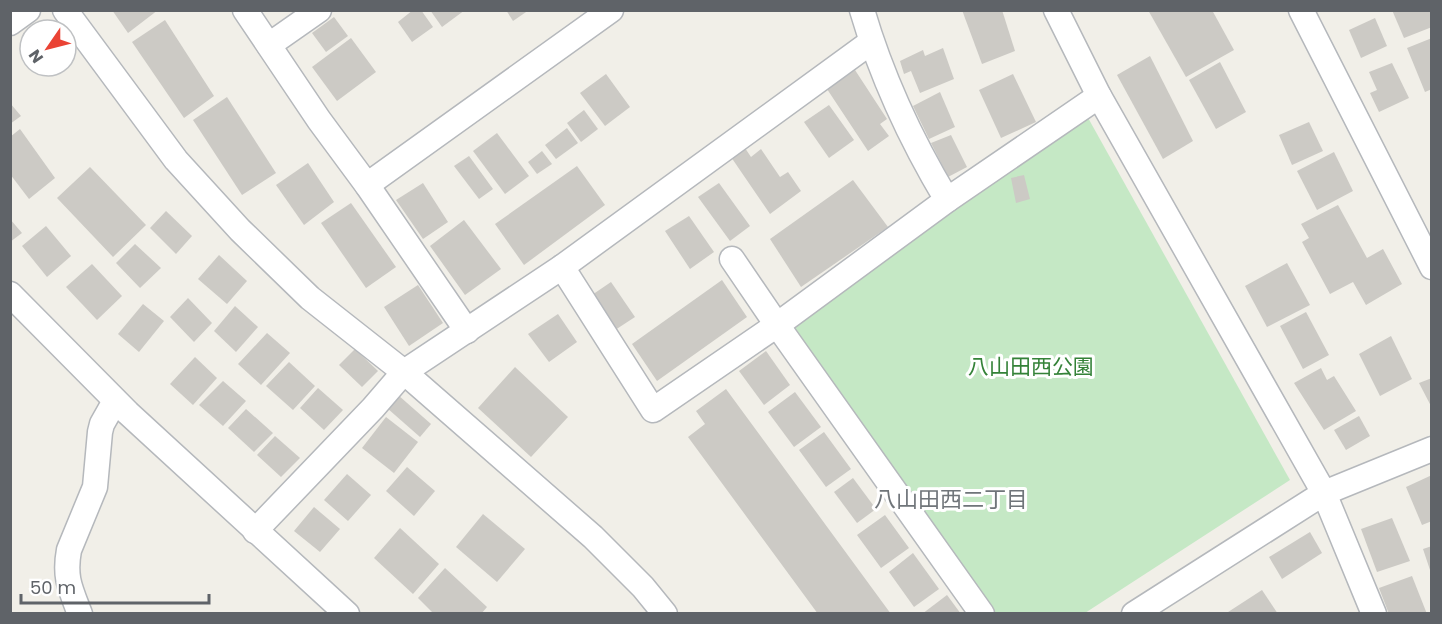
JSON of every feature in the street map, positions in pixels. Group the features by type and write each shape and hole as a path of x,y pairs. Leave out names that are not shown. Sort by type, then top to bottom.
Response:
{"street":[{"path":"10,23 28,10"},
{"path":"65,10 176,160 240,230 310,298 404,372 592,537 643,587 665,614"},
{"path":"245,10 467,331"},
{"path":"269,45 319,10"},
{"path":"367,185 611,10"},
{"path":"862,10 871,42 908,131 947,200"},
{"path":"1056,10 1099,96 1324,493 1374,614"},
{"path":"1301,10 1431,267"},
{"path":"255,531 373,408 404,372 562,267 871,42"},
{"path":"562,267 653,410 777,325 947,200 1099,96"},
{"path":"732,259 982,614"},
{"path":"10,294 115,401 347,614"},
{"path":"80,614 66,573 67,560 95,486 102,424 115,401"},
{"path":"1134,614 1324,493 1431,449"}],"green space":[{"name":"八山田西公園","path":"1087,116 1290,480 1085,613 996,613 792,326"}],"building":[{"path":"112,10 158,10 128,33"},
{"path":"413,10 421,10 433,27 412,42 398,22"},
{"path":"430,10 465,10 442,27"},
{"path":"506,10 529,10 513,21"},
{"path":"962,10 1002,10 1015,51 982,64"},
{"path":"1148,10 1212,10 1234,50 1186,77"},
{"path":"1392,10 1430,10 1432,27 1404,38"},
{"path":"334,17 348,36 326,52 312,33"},
{"path":"1375,18 1387,46 1361,58 1349,30"},
{"path":"165,20 214,96 184,118 132,42"},
{"path":"351,38 376,72 337,101 312,67"},
{"path":"1432,38 1432,89 1425,92 1407,48"},
{"path":"943,48 954,79 920,93 911,71 904,74 900,61 923,50 925,56"},
{"path":"1150,56 1193,141 1163,159 1117,75"},
{"path":"1220,62 1246,112 1216,129 1189,80"},
{"path":"1392,63 1409,98 1379,112 1370,93 1377,90 1369,72"},
{"path":"855,70 887,119 880,124 889,136 868,151 827,89"},
{"path":"606,74 630,107 605,126 580,93"},
{"path":"1013,74 1036,122 1001,138 979,90"},
{"path":"940,92 955,127 929,139 913,106"},
{"path":"227,97 276,173 242,195 193,120"},
{"path":"10,103 21,116 10,124"},
{"path":"829,105 854,140 829,158 804,122"},
{"path":"584,110 598,129 581,142 567,123"},
{"path":"1309,122 1323,151 1292,165 1279,135"},
{"path":"567,128 578,143 556,159 545,145"},
{"path":"20,129 55,178 29,199 10,174 10,137"},
{"path":"497,133 529,176 505,194 473,151"},
{"path":"951,135 967,167 948,177 931,143"},
{"path":"745,148 751,157 761,149 780,177 788,172 801,191 770,214 731,157"},
{"path":"542,151 552,164 537,174 528,162"},
{"path":"1334,152 1353,191 1317,210 1297,171"},
{"path":"469,156 493,189 479,199 454,166"},
{"path":"308,163 334,202 304,225 276,185"},
{"path":"577,166 605,205 524,265 495,224"},
{"path":"90,167 146,225 113,257 57,198"},
{"path":"1024,175 1030,199 1016,203 1011,178"},
{"path":"853,180 888,227 801,287 770,239"},
{"path":"423,183 448,222 423,239 396,200"},
{"path":"719,183 750,226 730,241 698,197"},
{"path":"351,203 396,267 366,288 321,223"},
{"path":"1338,205 1367,258 1383,249 1402,284 1366,305 1353,282 1330,294 1302,242 1309,238 1301,224"},
{"path":"166,211 192,236 176,254 150,228"},
{"path":"689,216 714,252 690,269 665,231"},
{"path":"10,219 22,233 10,242"},
{"path":"464,220 501,269 465,295 430,246"},
{"path":"46,226 71,256 47,277 22,246"},
{"path":"135,244 161,268 140,288 116,263"},
{"path":"219,255 247,281 227,304 198,279"},
{"path":"1287,263 1310,305 1267,327 1245,286"},
{"path":"92,264 122,296 97,320 66,287"},
{"path":"722,280 747,317 657,381 632,344"},
{"path":"611,282 635,317 612,332 589,297"},
{"path":"418,285 443,323 409,346 384,307"},
{"path":"188,298 212,323 194,342 170,317"},
{"path":"143,304 164,321 139,352 118,334"},
{"path":"235,306 258,327 236,352 214,331"},
{"path":"1306,312 1329,355 1303,369 1280,326"},
{"path":"558,314 577,342 549,362 528,334"},
{"path":"267,333 290,353 261,385 238,364"},
{"path":"1391,336 1412,379 1380,396 1359,354"},
{"path":"355,349 378,371 362,387 339,365"},
{"path":"766,351 790,385 764,405 739,371"},
{"path":"195,357 217,378 193,405 170,384"},
{"path":"289,362 315,386 293,410 266,386"},
{"path":"515,367 568,417 531,457 478,408"},
{"path":"1321,368 1327,380 1334,376 1356,411 1324,430 1294,383"},
{"path":"1432,378 1432,408 1419,383"},
{"path":"223,381 246,401 223,426 199,405"},
{"path":"318,388 343,410 324,430 300,408"},
{"path":"726,389 891,614 818,614 688,437 705,424 696,411"},
{"path":"795,392 821,427 794,447 768,412"},
{"path":"398,395 431,424 420,437 387,408"},
{"path":"246,409 273,433 254,452 228,428"},
{"path":"1359,416 1370,436 1346,450 1334,430"},
{"path":"386,417 418,442 394,473 362,448"},
{"path":"824,432 851,469 826,487 799,450"},
{"path":"275,436 300,458 281,477 257,455"},
{"path":"407,467 435,491 414,516 386,491"},
{"path":"347,474 371,495 348,521 324,500"},
{"path":"1432,475 1432,521 1422,525 1406,487"},
{"path":"853,478 876,509 857,523 834,492"},
{"path":"314,507 340,529 320,552 294,531"},
{"path":"483,514 525,549 497,582 456,547"},
{"path":"885,515 909,548 881,568 857,535"},
{"path":"1392,518 1410,561 1377,572 1361,529"},
{"path":"400,528 439,564 413,594 374,558"},
{"path":"1310,532 1322,553 1282,579 1269,557"},
{"path":"1432,546 1432,573 1431,573 1423,549"},
{"path":"913,553 939,589 914,607 889,572"},
{"path":"445,568 487,607 481,614 434,614 418,598"},
{"path":"1412,576 1427,614 1389,614 1379,588"},
{"path":"1262,590 1278,614 1225,614"},
{"path":"947,595 961,614 922,614"}],"district":[{"name":"八山田西二丁目","path":"951,499"}]}
